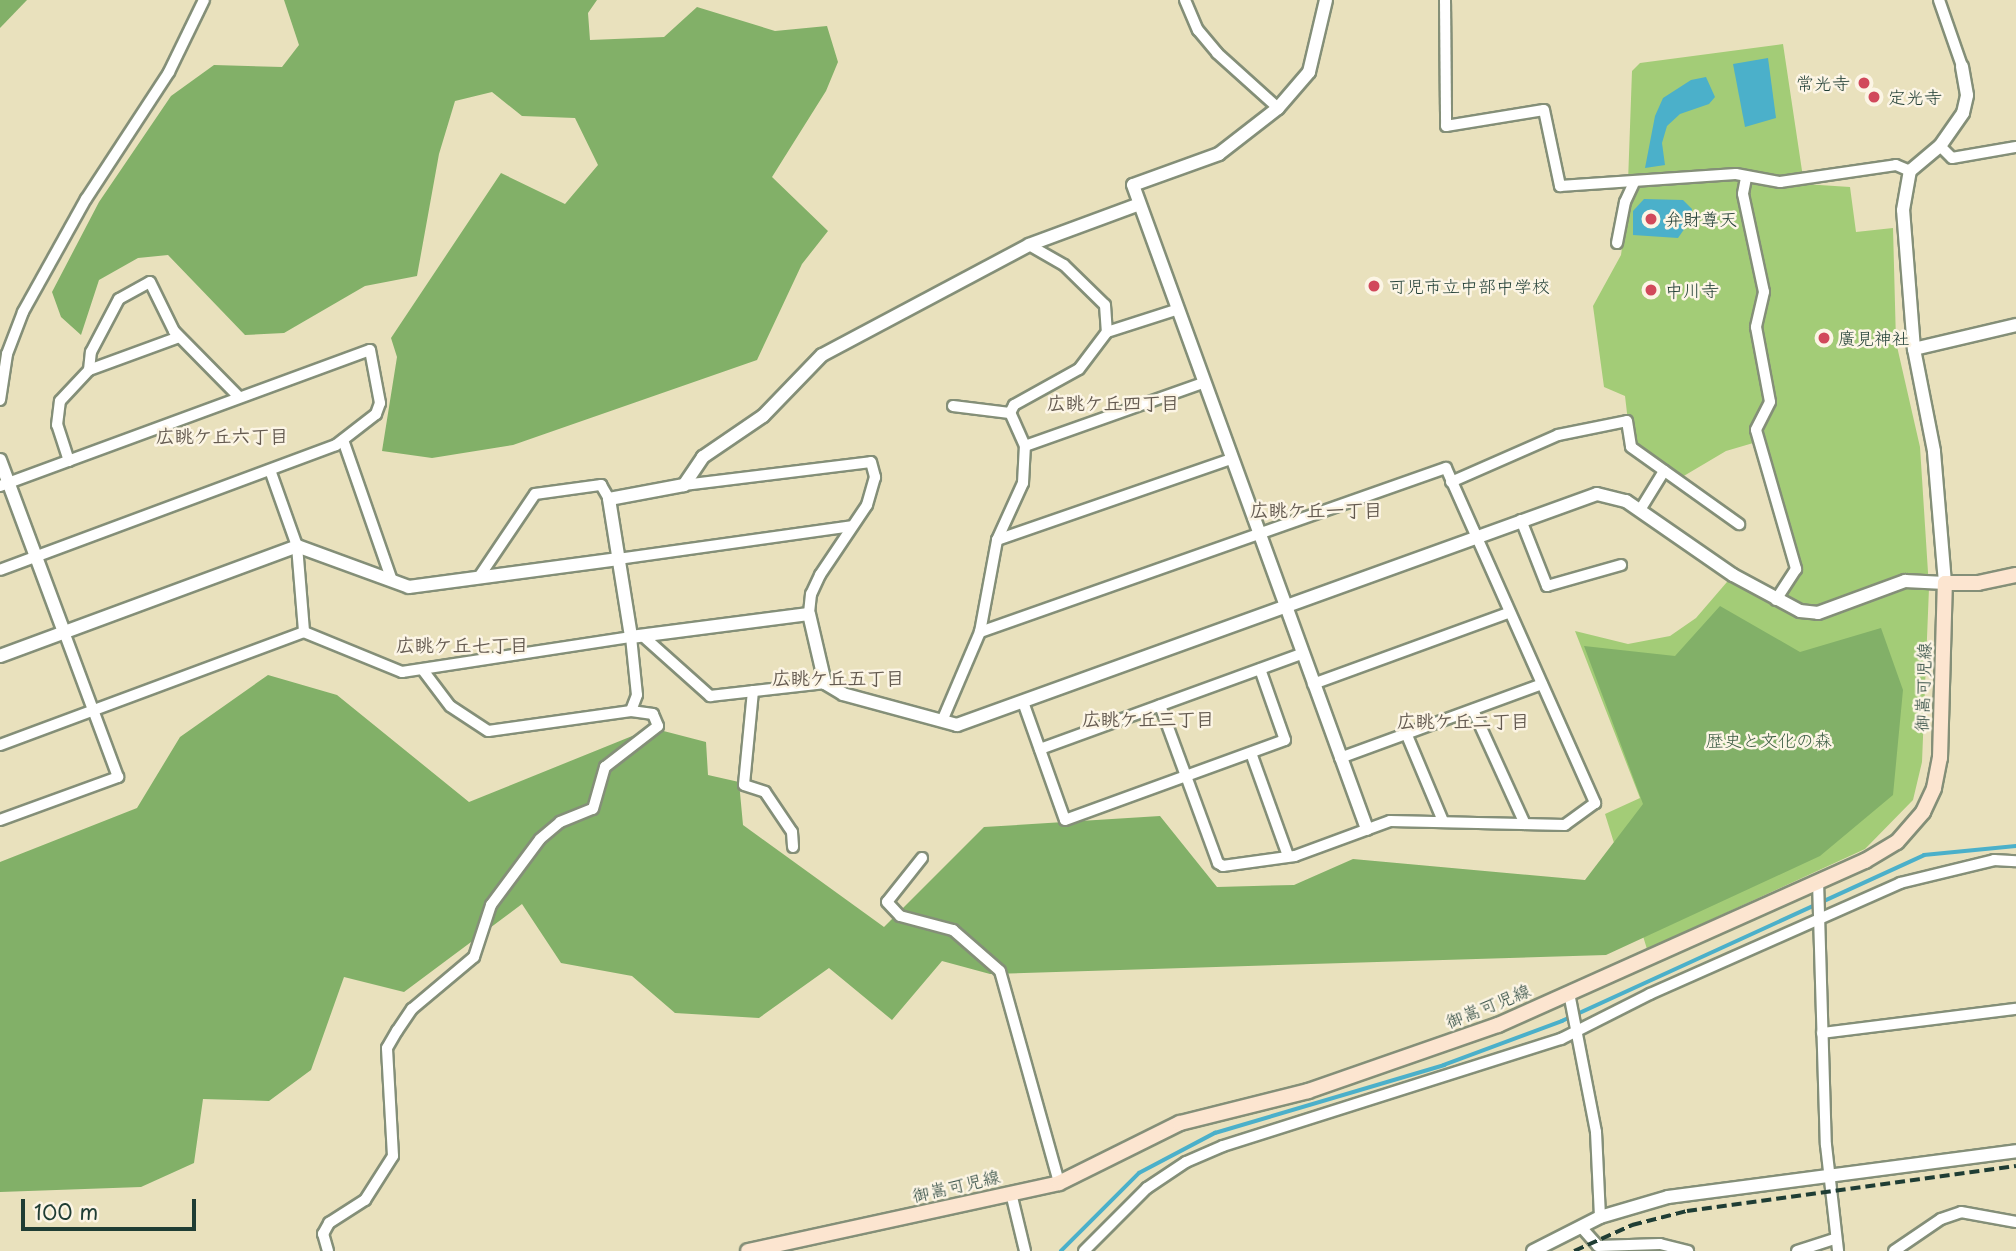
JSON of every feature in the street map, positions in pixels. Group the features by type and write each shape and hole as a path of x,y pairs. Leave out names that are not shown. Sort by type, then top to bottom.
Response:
{"main road":[{"path":"1945,583 1978,583 2016,575"},
{"name":"御嵩可児線","path":"748,1251 1059,1183 1180,1123 1308,1091 1571,1000 1897,842 1923,813 1934,788 1940,758 1945,583"}],"street":[{"path":"0,400 7,354 23,312 86,199 169,72 204,0"},
{"path":"1185,0 1198,30 1217,53 1278,108"},
{"path":"1326,0 1309,72 1278,108 1219,154 1133,185 1137,205 1367,829"},
{"path":"1445,0 1446,126 1544,110 1560,186 1612,180 1634,183 1704,175 1780,181 1896,165 1910,171"},
{"path":"637,637 706,695 825,683 843,694 957,725 1597,494 1626,501 1776,600 1800,611 1818,612 1905,581 1945,583 1934,451 1914,349 1903,210 1910,171 1940,146 1963,113 1967,95 1962,66 1939,0"},
{"path":"1940,146 1952,158 2016,147"},
{"path":"1746,178 1743,194 1764,292 1756,327 1770,402 1756,430 1796,569 1776,600"},
{"path":"1617,243 1625,202 1634,183"},
{"path":"684,485 703,457 763,416 822,355 1029,245 1137,205"},
{"path":"1029,245 1064,265 1105,305 1107,332"},
{"path":"89,370 91,352 119,299 149,282 179,337 239,397"},
{"path":"1010,413 1014,405 1079,369 1107,332 1176,310"},
{"path":"1914,349 2016,325"},
{"path":"69,461 56,413 65,393 89,370 179,337"},
{"path":"0,570 270,470 343,440 376,414 380,403 370,350 4,484"},
{"path":"1025,446 1203,383"},
{"path":"953,406 1010,413"},
{"path":"942,721 980,632 997,540 1021,491 1025,446 1010,413"},
{"path":"1451,482 1558,435 1628,421 1631,447 1739,524"},
{"path":"343,440 391,578"},
{"path":"997,540 1231,459"},
{"path":"0,460 4,484 35,556 118,777 0,820"},
{"path":"610,499 684,485 864,460 874,467 875,477 867,505 810,594 809,614 825,683"},
{"path":"980,632 1446,468 1508,613 1595,803 1564,825 1390,821 1288,856 1218,863 1160,705"},
{"path":"270,470 298,546 304,632"},
{"path":"1640,510 1664,471"},
{"path":"480,577 535,494 601,485 610,499 618,559 637,637 638,695 631,711"},
{"path":"1521,520 1547,586 1621,565"},
{"path":"0,656 298,546 391,578 409,587 852,526"},
{"path":"1313,684 1508,613"},
{"path":"0,745 304,632 402,672 809,614"},
{"path":"1040,749 1301,654"},
{"path":"328,1251 323,1234 329,1223 365,1200 393,1156 387,1048 392,1040 412,1009 474,957 491,905 540,839 560,822 593,809 605,766 658,726 653,714 631,711 488,731 450,706 422,669"},
{"path":"1023,702 1065,820 1285,740 1260,669"},
{"path":"1340,758 1542,684"},
{"path":"753,691 744,785 765,792 792,832 793,847"},
{"path":"1473,710 1525,824"},
{"path":"1406,733 1443,821"},
{"path":"1251,753 1288,856"},
{"path":"922,858 887,902 900,916 953,930 1000,971 1059,1183"},
{"path":"1084,1251 1147,1188 1186,1162 1577,1027 1820,922 1900,883 1994,860 2016,861"},
{"path":"1818,881 1827,1173 1838,1251"},
{"path":"1571,1000 1596,1132 1600,1217"},
{"path":"1822,1033 2016,1009"},
{"path":"1533,1251 1600,1217 1699,1191 2016,1151"},
{"path":"1011,1193 1025,1251"},
{"path":"1894,1251 1941,1219 1961,1212 2016,1222"},
{"path":"1581,1227 1598,1246 1607,1249 1660,1244 1688,1251"},
{"path":"1797,1251 1835,1239"}],"green space":[{"path":"0,0 27,0 0,28"},
{"path":"284,0 597,0 588,13 590,40 664,37 697,7 775,31 827,26 838,62 826,91 772,177 828,231 802,264 757,360 513,445 432,458 382,451 397,357 391,338 501,173 565,204 598,165 575,118 522,116 492,92 455,101 439,154 417,276 365,286 284,333 245,335 168,255 138,258 99,280 81,335 61,317 52,292 99,202 171,96 214,65 282,67 299,45"},
{"name":"歴史と文化の森","path":"1783,44 1804,184 1850,187 1856,232 1893,228 1896,342 1920,447 1929,588 1922,762 1913,800 1865,849 1647,949 1605,814 1640,798 1575,631 1628,644 1670,636 1696,618 1733,575 1776,600 1796,569 1760,441 1726,451 1677,480 1631,447 1625,396 1604,387 1593,306 1621,255 1627,210 1632,71 1640,63"},
{"path":"1720,606 1800,652 1881,628 1903,690 1893,795 1820,856 1606,955 990,974 942,961 892,1020 829,968 759,1018 675,1013 632,976 561,963 522,904 404,992 344,977 311,1070 269,1101 203,1099 194,1163 141,1187 0,1192 0,862 137,808 180,737 268,675 337,695 469,802 652,728 706,742 708,775 739,782 743,825 884,927 984,827 1160,816 1217,887 1294,885 1353,859 1585,880 1643,804 1584,646 1675,656"}],"water":[{"path":"1768,58 1776,118 1745,127 1733,64"},
{"path":"1706,77 1715,97 1709,104 1680,114 1667,126 1662,143 1665,165 1645,168 1655,116 1663,98 1691,80"},
{"path":"1644,199 1683,200 1692,209 1692,218 1678,238 1633,235 1633,211"}],"waterway":[{"path":"1061,1251 1139,1173 1215,1133 1444,1065 1562,1021 1924,855 2016,846"}],"railway":[{"path":"1574,1251 1632,1225 1687,1211 2016,1166"}],"place":[{"name":"常光寺","path":"1864,83"},
{"name":"定光寺","path":"1874,97"},
{"name":"弁財尊天","path":"1651,219"},
{"name":"可児市立中部中学校","path":"1374,286"},
{"name":"中川寺","path":"1651,290"},
{"name":"廣見神社","path":"1824,338"}],"district":[{"name":"広眺ケ丘四丁目","path":"1113,403"},
{"name":"広眺ケ丘六丁目","path":"222,436"},
{"name":"広眺ケ丘一丁目","path":"1316,510"},
{"name":"広眺ケ丘七丁目","path":"462,645"},
{"name":"広眺ケ丘五丁目","path":"838,678"},
{"name":"広眺ケ丘三丁目","path":"1148,719"},
{"name":"広眺ケ丘二丁目","path":"1463,721"}]}
